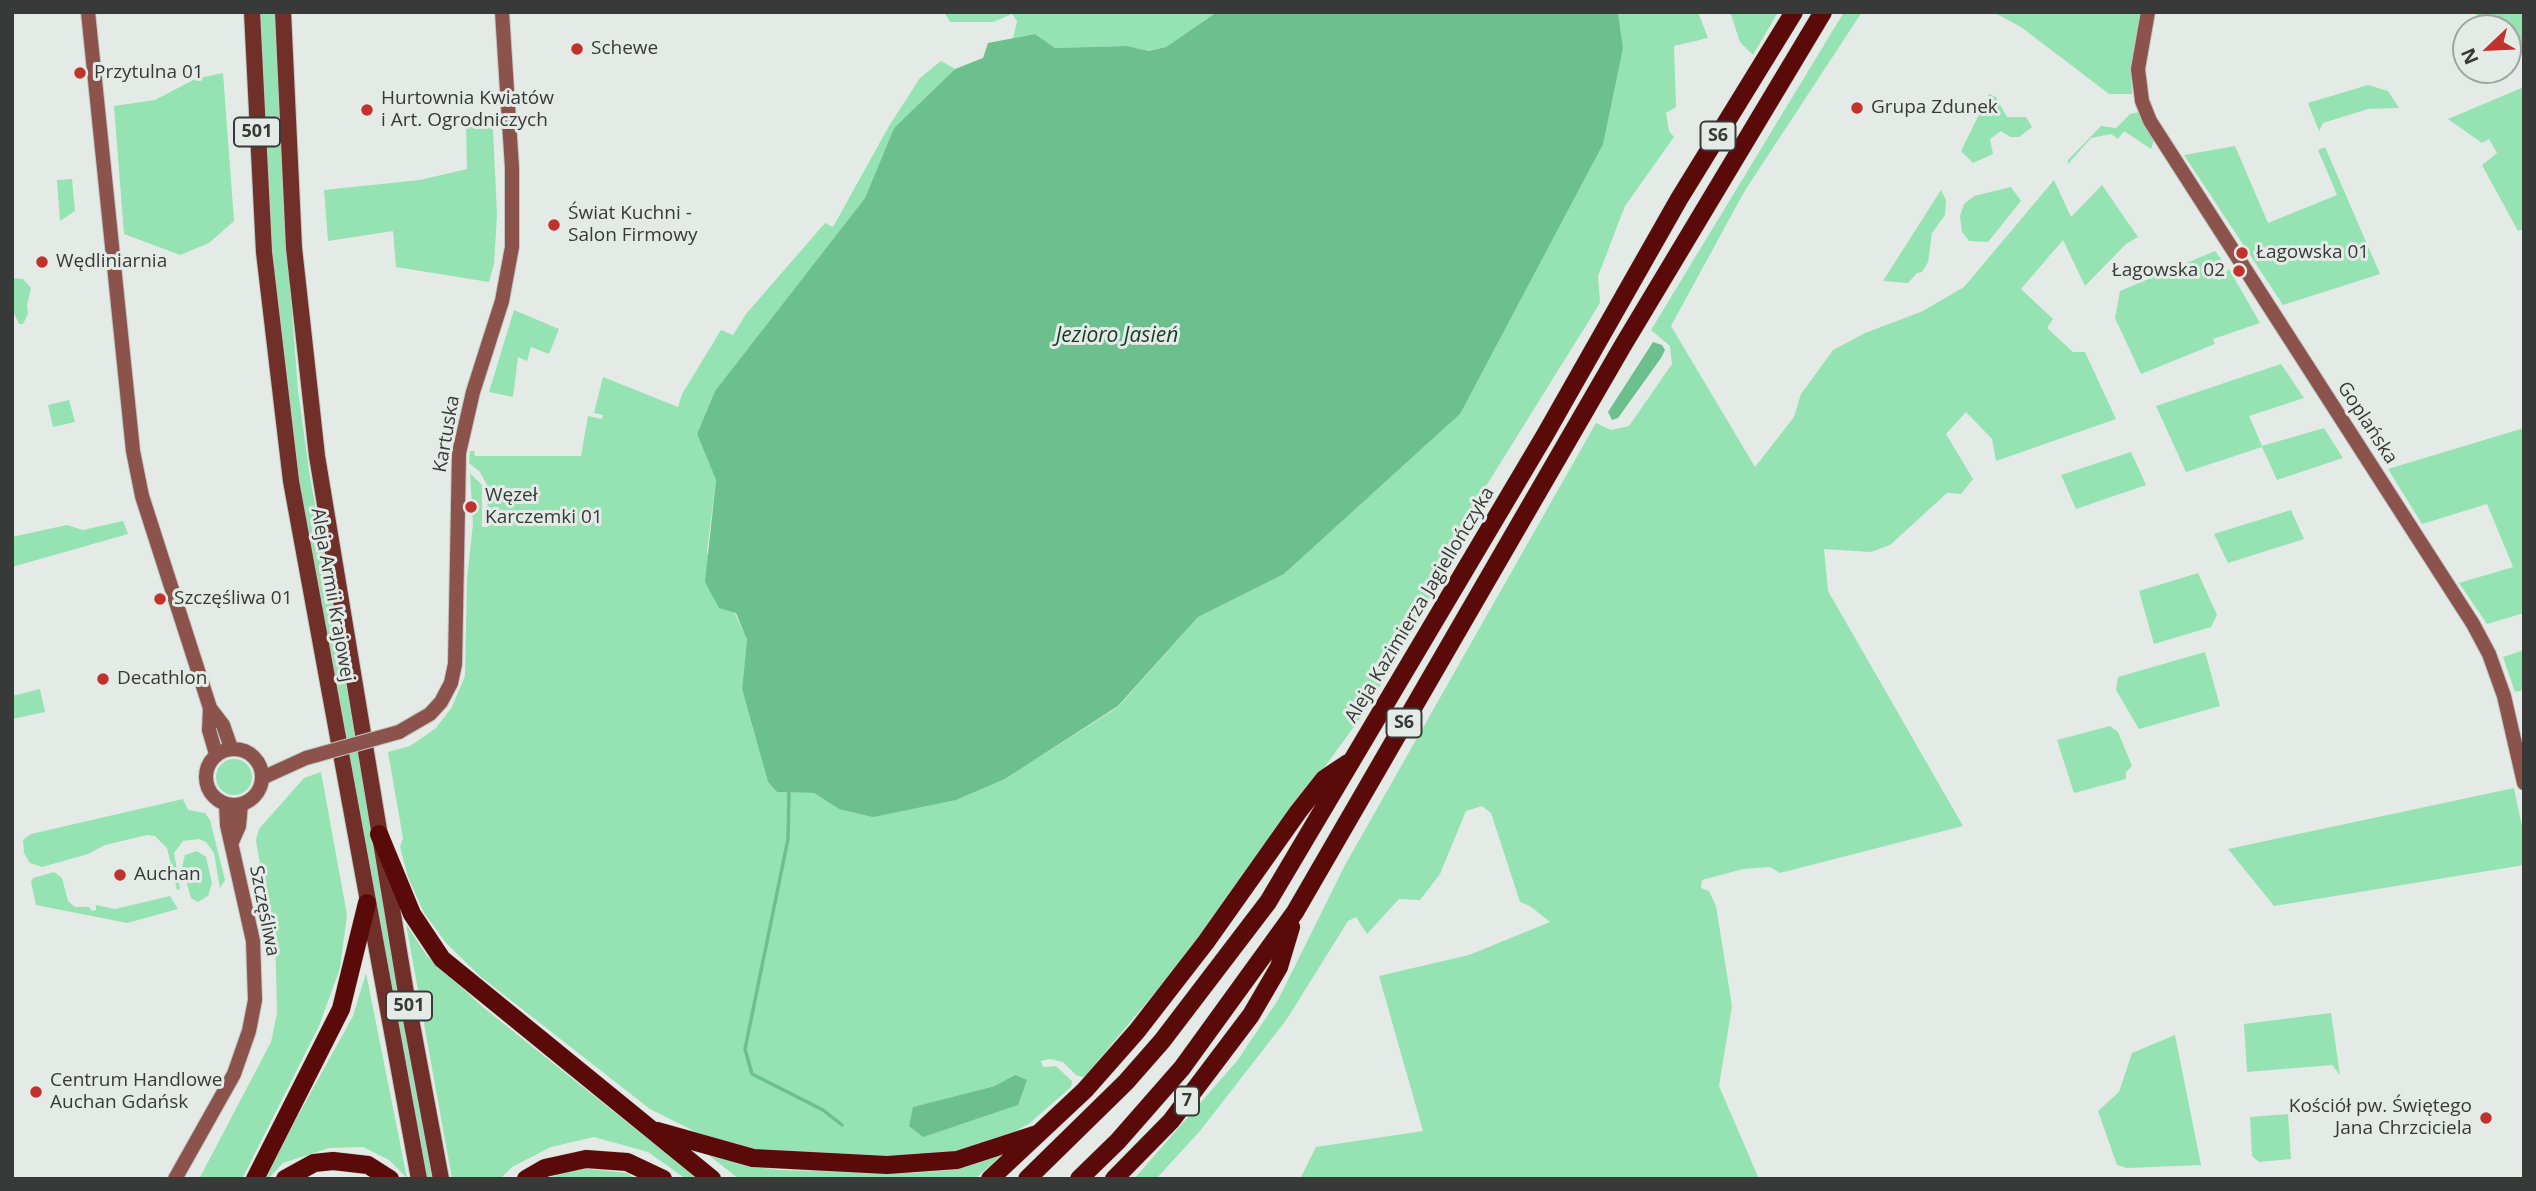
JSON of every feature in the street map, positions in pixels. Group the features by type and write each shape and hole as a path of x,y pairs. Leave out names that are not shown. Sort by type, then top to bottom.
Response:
{"highway":[{"name":"Aleja Kazimierza Jagiellończyka","path":"1027,1179 1126,1083 1198,997 1268,902 1545,435 1679,200 1794,12"},
{"name":"S6","path":"1079,1179 1118,1141 1182,1068 1295,912 1628,335 1823,12"},
{"path":"990,1179 1098,1076 1176,983 1298,811 1324,779 1351,761"},
{"path":"379,834 412,914 442,959 712,1179"},
{"path":"255,1179 341,1009 367,903"},
{"name":"7","path":"1114,1179 1171,1121 1251,1015 1279,967 1295,912"},
{"path":"654,1130 678,1134 753,1158 887,1165 957,1160 1040,1133"},
{"path":"526,1179 545,1168 586,1158 627,1162 663,1179"},
{"path":"285,1179 301,1168 333,1161 368,1165 390,1179"}],"main road":[{"name":"Aleja Armii Krajowej","path":"252,12 261,211 279,398 300,542 419,1179"},
{"name":"Aleja Armii Krajowej","path":"283,12 289,170 301,323 319,468 379,834 441,1179"}],"street":[{"path":"88,12 135,462 152,531 210,708 223,726 231,748"},
{"name":"Kartuska","path":"262,778 299,760 399,732 430,714 441,702 451,683 455,664 460,453 473,393 502,301 512,247 513,168 502,12"},
{"name":"Goplańska","path":"2148,12 2138,69 2142,101 2164,145 2473,624 2489,654 2504,696 2524,782"},
{"path":"210,708 209,730 216,754"},
{"path":"231,748 247,751 258,762 262,778 256,794 242,804 226,804 214,797 206,784 206,770 216,754 231,748"},
{"name":"Kartuska","path":"258,762 299,760"},
{"name":"Szczęśliwa","path":"175,1179 233,1074 252,1016 254,950 226,804"},
{"name":"Szczęśliwa","path":"232,842 239,826 242,804"}],"shaded area":[{"path":"259,12 276,12 287,250 298,390 309,471 434,1179 427,1179 296,473 271,252"},
{"path":"944,12 1217,12 1166,47 1149,51 1127,46 1055,48 1035,34 1013,38 1017,21 1012,14 993,22 950,22"},
{"path":"1618,12 1698,12 1708,38 1674,46 1676,107 1666,113 1669,131 1674,137 1625,206 1598,276 1600,303 1450,544 1454,557 1367,709 1192,948 1086,1075 1076,1075 1063,1062 1050,1059 1041,1061 1043,1067 1056,1066 1072,1081 1071,1087 1030,1123 995,1143 926,1158 753,1152 716,1142 650,1109 481,977 447,944 424,913 408,877 400,847 403,838 388,752 410,746 436,728 452,707 465,676 467,579 473,524 470,473 482,485 482,527 488,527 487,485 480,472 469,463 470,451 474,451 475,456 581,456 588,416 602,419 603,415 594,413 603,377 678,407 682,394 721,330 733,335 746,314 825,223 833,227 889,126 920,78 941,61 955,69 894,128 865,198 715,391 697,434 716,480 707,552 747,640 742,689 768,782 777,792 814,793 839,809 956,800 1005,779 1118,707 1198,617 1284,574 1460,414 1623,48","holes":["995,1086 909,1126 914,1107"]},
{"path":"1730,12 1778,12 1753,55 1740,42"},
{"path":"1844,12 1862,12 1744,192 1671,326 1755,467 1794,417 1801,394 1833,350 1865,333 1923,311 1964,287 2054,180 2071,217 2102,185 2138,237 2126,244 2085,286 2063,240 2021,289 2053,319 2047,328 2073,352 2085,352 2116,419 1996,461 1992,439 1966,412 1946,434 1973,479 1961,494 1947,493 1890,545 1871,552 1824,549 1828,591 1963,826 1780,873 1770,867 1743,869 1702,880 1701,888 1709,891 1716,906 1732,1006 1719,1086 1759,1179 1300,1179 1316,1147 1423,1131 1379,976 1469,955 1550,922 1530,906 1520,902 1491,813 1482,806 1466,811 1440,874 1420,900 1399,899 1367,934 1356,917 1348,921 1287,1019 1200,1131 1156,1179 1134,1179 1237,1061 1278,1000 1345,865 1596,423 1611,430 1629,426 1672,364 1670,346 1651,330"},
{"path":"1993,12 2143,12 2131,63 2132,94 2109,94 2021,27"},
{"path":"2473,12 2524,12 2524,46 2522,14"},
{"path":"223,73 234,221 209,243 180,255 124,234 114,106 155,100 195,79"},
{"path":"2368,85 2388,91 2399,108 2368,109 2323,123 2319,131 2308,103"},
{"path":"2524,87 2524,229 2518,231 2482,165 2497,153 2489,139 2482,143 2448,119"},
{"path":"1989,94 1996,97 2007,117 2026,117 2032,127 2019,137 2010,137 2001,131 1990,139 1993,154 1973,163 1961,151"},
{"path":"2139,112 2154,140 2151,149 2124,131 2118,139 2111,134 2091,138 2068,164 2068,160 2101,126 2116,128 2130,114"},
{"path":"487,124 493,130 497,215 494,264 489,282 396,267 393,231 328,241 324,190 420,180 467,169 466,126"},
{"path":"2235,146 2268,223 2337,195 2318,150 2325,147 2380,274 2283,305 2184,155"},
{"path":"72,179 75,211 60,221 57,180"},
{"path":"2011,187 2021,201 1988,242 1969,241 1962,232 1960,216 1964,204 1974,196"},
{"path":"1941,190 1946,200 1945,215 1932,233 1928,262 1922,272 1917,273 1908,283 1883,281"},
{"path":"2215,251 2224,263 2221,267 2213,266 2219,281 2229,269 2260,323 2213,339 2215,344 2141,374 2115,318 2120,291"},
{"path":"12,278 23,279 31,288 28,314 23,324 19,324 12,309"},
{"path":"514,310 559,329 549,354 531,347 527,361 518,357 513,397 489,392"},
{"path":"2281,364 2304,398 2249,416 2262,446 2324,428 2343,458 2277,480 2262,447 2186,472 2156,406"},
{"path":"69,400 75,422 53,427 48,405"},
{"path":"2524,428 2524,613 2487,624 2459,583 2513,567 2487,504 2422,524 2388,469"},
{"path":"2131,452 2146,485 2076,509 2061,475"},
{"path":"2291,510 2304,539 2228,563 2214,534"},
{"path":"123,521 128,534 12,567 12,537 67,525 83,530"},
{"path":"2198,573 2217,615 2211,627 2154,644 2139,591"},
{"path":"2524,650 2524,690 2515,692 2503,657"},
{"path":"2205,652 2220,706 2139,729 2116,690 2118,677"},
{"path":"40,689 45,712 12,719 12,696"},
{"path":"2110,726 2118,732 2132,766 2126,772 2126,779 2074,793 2057,740"},
{"path":"234,759 247,764 252,777 247,790 234,795 221,790 216,777 221,764"},
{"path":"321,772 347,915 340,968 319,1026 242,1179 199,1179 271,1042 277,1013 275,928 256,840 259,829 304,778"},
{"path":"2514,788 2524,836 2524,865 2274,906 2228,849"},
{"path":"183,799 188,810 205,813 210,820 225,880 220,888 214,853 206,842 199,839 183,841 174,853 180,889 177,890 167,848 155,836 147,835 105,845 88,854 42,867 30,863 24,853 23,840 31,834"},
{"path":"197,851 206,857 212,883 208,896 198,902 191,898 182,867 185,855"},
{"path":"54,872 62,878 68,901 75,907 89,907 92,911 96,910 96,905 115,909 170,896 178,909 127,923 36,905 31,882 33,878"},
{"path":"406,924 427,956 484,1008 698,1179 686,1179 648,1152 594,1137 551,1147 512,1167 500,1179 452,1179"},
{"path":"366,973 407,1178 389,1160 363,1147 329,1148 283,1163 268,1179 263,1179 353,1016"},
{"path":"2331,1013 2340,1075 2332,1065 2247,1072 2244,1024"},
{"path":"2175,1035 2201,1165 2127,1168 2117,1165 2098,1111 2119,1092 2132,1053"},
{"path":"2288,1114 2291,1159 2259,1162 2252,1156 2250,1117"},
{"path":"1006,1151 975,1179 739,1179 706,1153 747,1166 779,1170 913,1173 952,1170"},
{"path":"580,1168 627,1173 636,1179 545,1179"}],"water":[{"name":"Jezioro Jasień","path":"1217,12 1618,12 1623,48 1603,144 1460,414 1284,574 1198,617 1118,706 1005,779 956,800 873,817 839,809 814,793 777,792 768,782 742,689 747,640 736,613 719,608 705,582 716,480 697,434 715,391 865,198 894,128 955,69 983,58 988,43 1035,34 1055,48 1127,46 1149,51 1166,47"},
{"path":"1653,342 1662,345 1665,350 1661,358 1618,418 1612,420 1608,412"},
{"path":"1015,1075 1027,1080 1018,1105 923,1137 909,1126 913,1107 995,1086"}],"waterway":[{"path":"789,792 788,839 745,1049 752,1074 823,1110 842,1125"}],"place":[{"name":"Schewe","path":"577,49"},
{"name":"Przytulna 01","path":"80,73"},
{"name":"Grupa Zdunek","path":"1857,108"},
{"name":"Hurtownia Kwiatów i Art. Ogrodniczych","path":"367,110"},
{"name":"Świat Kuchni - Salon Firmowy","path":"554,225"},
{"name":"Łagowska 01","path":"2242,253"},
{"name":"Wędliniarnia","path":"42,262"},
{"name":"Łagowska 02","path":"2239,271"},
{"name":"Węzeł Karczemki 01","path":"471,507"},
{"name":"Szczęśliwa 01","path":"160,599"},
{"name":"Decathlon","path":"103,679"},
{"name":"Auchan","path":"120,875"},
{"name":"Centrum Handlowe Auchan Gdańsk","path":"36,1092"},
{"name":"Kościół pw. Świętego Jana Chrzciciela","path":"2486,1118"}]}
